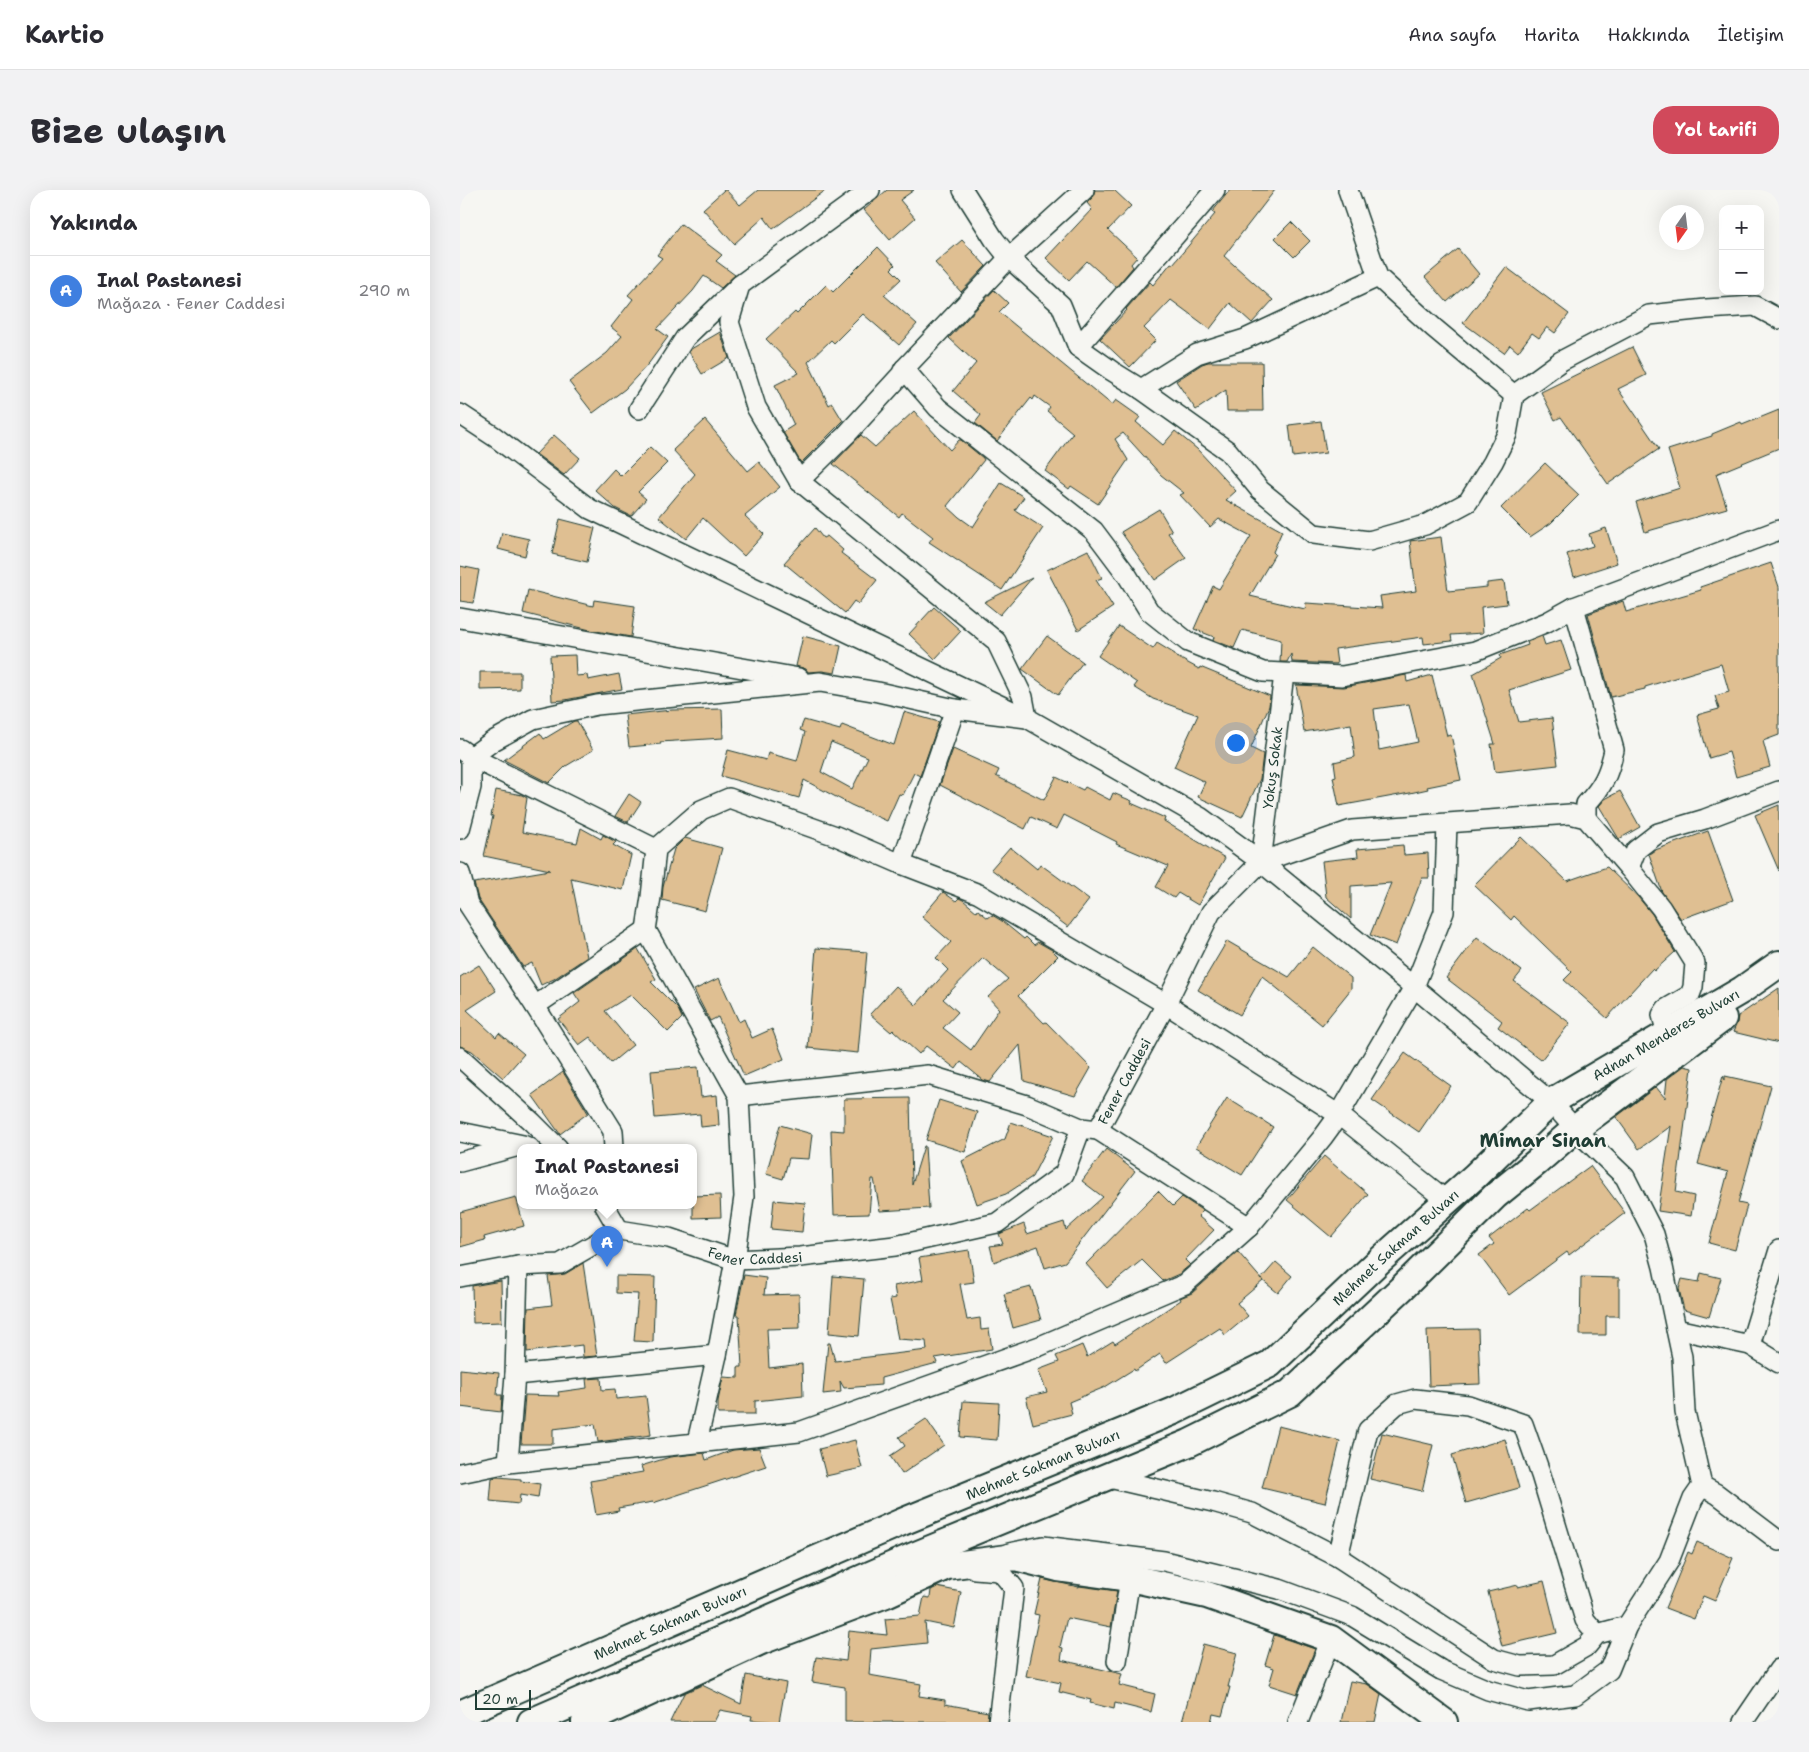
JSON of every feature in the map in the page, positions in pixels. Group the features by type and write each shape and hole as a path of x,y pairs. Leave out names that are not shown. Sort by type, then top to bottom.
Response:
{"main road":[{"name":"Adnan Menderes Bulvarı","path":"1552,1102 1742,990 1779,964"},
{"name":"Adnan Menderes Bulvarı","path":"1574,1129 1750,998 1779,980"},
{"name":"Mehmet Sakman Bulvarı","path":"460,1714 902,1522 1174,1411 1270,1364 1552,1102"},
{"name":"Mehmet Sakman Bulvarı","path":"531,1722 916,1555 1189,1443 1290,1393 1402,1288 1495,1196 1574,1129"},
{"path":"585,1722 760,1641 886,1594 947,1566 1014,1557 1058,1568 1130,1578 1207,1595 1331,1639 1444,1722"}],"street":[{"path":"638,410 684,338 740,285 870,190"},
{"path":"963,190 994,239 1009,258 1061,305 1078,347 1141,389 1228,452 1260,490 1314,534 1368,540 1425,525 1468,502 1493,462 1507,434 1514,395 1561,361 1649,315 1754,306 1779,320"},
{"path":"799,481 846,435 902,375 904,369 1009,258 1084,190"},
{"path":"1078,347 1216,190"},
{"path":"1348,190 1378,277 1434,328 1514,395"},
{"path":"1141,389 1196,354 1245,339 1378,277"},
{"path":"740,285 730,322 756,407 799,481 996,641 1023,697 1028,718"},
{"path":"904,369 938,408 1094,531 1127,575 1149,611 1188,642 1263,672 1342,676 1475,651 1547,622 1574,607 1779,530"},
{"path":"460,414 495,437 590,509 1028,718 1200,817 1261,862 1552,1102 1574,1129 1625,1177 1654,1234 1664,1267 1682,1357 1685,1412 1702,1486 1693,1499 1669,1561 1627,1626 1609,1670 1574,1695 1528,1702 1488,1690 1441,1670 1352,1616 1279,1589 1164,1561 1042,1546 947,1566"},
{"path":"1574,607 1614,750 1610,770 1598,792 1586,804 1586,818"},
{"path":"460,618 878,692 955,709 1028,718"},
{"name":"Yokuş Sokak","path":"1261,862 1284,674"},
{"path":"465,753 532,719 597,705 820,682"},
{"path":"901,864 955,709"},
{"path":"460,830 471,787 465,753"},
{"path":"465,753 656,849"},
{"path":"1629,868 1636,850 1658,833 1705,819 1779,791"},
{"path":"697,1442 717,1355 735,1260 744,1197 739,1096 646,930 656,849 701,810 729,798 836,836 901,864 979,894 1166,1004 1338,1115 1447,1201"},
{"path":"1261,862 1352,830 1570,814 1586,818 1661,908 1695,963 1693,987 1690,995 1666,1009 1662,1015 1665,1026 1670,1032"},
{"path":"460,1474 508,1463 799,1432 1040,1346 1185,1284 1249,1227 1323,1137 1414,987 1444,912 1448,824"},
{"name":"Fener Caddesi","path":"619,1230 669,1238 735,1260 800,1257 895,1246 997,1223 1064,1174 1089,1129 1166,1004 1211,912 1261,862"},
{"path":"460,873 464,905 535,1006 613,1131 614,1144"},
{"path":"535,1006 646,930"},
{"path":"460,1057 554,1144"},
{"path":"739,1096 928,1075 1027,1105 1089,1129 1249,1227"},
{"path":"460,1132 517,1145"},
{"path":"460,1162 517,1149"},
{"path":"607,1209 619,1230"},
{"path":"618,1209 619,1230"},
{"path":"460,1277 518,1266 560,1264 619,1230"},
{"path":"1750,1345 1779,1250"},
{"path":"508,1463 515,1375 518,1266"},
{"path":"1676,1329 1750,1345 1779,1364"},
{"path":"515,1375 717,1355"},
{"path":"1338,1557 1368,1430 1397,1404 1414,1399 1468,1405 1523,1424 1541,1475 1585,1620 1597,1634"},
{"path":"1105,1477 1252,1513 1338,1557 1494,1659 1520,1666 1554,1665 1587,1646 1597,1634 1627,1626"},
{"path":"1702,1486 1717,1494 1779,1541"},
{"path":"947,1566 1000,1572 1014,1588 998,1722"},
{"path":"1117,1661 1130,1578"},
{"path":"1298,1722 1331,1639"},
{"path":"1743,1722 1779,1669"}],"building":[{"path":"724,190 740,205 758,190 826,190 773,229 764,217 734,244 703,209"},
{"path":"887,190 914,190 900,200 915,218 890,240 864,210"},
{"path":"1095,190 1114,190 1131,206 1108,230 1137,257 1131,264 1133,267 1116,287 1087,261 1069,280 1046,258 1092,209 1087,203 1092,198"},
{"path":"1230,190 1275,190 1224,256 1273,300 1252,323 1230,303 1210,329 1171,300 1144,328 1156,340 1130,367 1100,339 1150,282 1153,285 1171,263 1173,264 1215,214 1212,212"},
{"path":"1291,222 1310,241 1294,257 1275,238"},
{"path":"681,224 722,255 716,261 735,275 721,288 704,276 693,291 657,329 668,337 649,363 625,389 593,413 569,382 607,353 622,336 611,327 633,299 628,295 662,258 657,255"},
{"path":"962,240 986,266 961,292 935,263"},
{"path":"878,247 895,265 891,269 901,279 884,295 917,324 899,345 863,314 834,343 831,340 808,362 829,405 832,403 843,421 801,463 783,432 794,425 775,385 799,373 766,339 795,312 797,314 826,285 833,292"},
{"path":"1458,249 1479,274 1447,302 1425,277"},
{"path":"1506,267 1569,314 1555,333 1547,327 1539,338 1532,333 1518,352 1510,345 1504,353 1463,323"},
{"path":"994,290 1008,303 999,312 1112,405 1116,400 1140,417 1136,422 1163,445 1175,431 1197,449 1236,491 1226,500 1282,531 1273,552 1275,554 1250,596 1305,609 1306,603 1382,608 1380,596 1416,591 1410,541 1441,537 1448,591 1487,587 1487,583 1504,581 1507,604 1481,607 1483,633 1451,635 1452,641 1424,644 1423,637 1335,649 1337,664 1292,662 1291,654 1287,662 1280,662 1281,640 1242,630 1234,648 1213,640 1214,637 1194,629 1213,586 1219,589 1251,536 1219,519 1210,527 1180,495 1184,493 1161,475 1123,433 1115,439 1128,460 1098,504 1071,486 1069,489 1045,471 1073,433 1047,411 1050,407 1035,396 1033,400 1031,398 997,441 975,423 981,415 953,391 976,363 949,338"},
{"path":"720,332 729,358 702,374 689,352"},
{"path":"1632,347 1646,375 1618,389 1659,449 1608,484 1561,417 1555,420 1541,392"},
{"path":"1208,362 1262,362 1263,411 1227,411 1226,390 1196,410 1176,381"},
{"path":"1779,410 1779,448 1716,474 1727,508 1645,532 1636,502 1680,488 1668,450 1712,436 1712,434 1741,422 1742,425"},
{"path":"914,411 950,450 961,440 984,460 947,506 959,517 973,527 1001,483 1024,497 1015,510 1043,528 1002,590 929,542 933,537 902,513 899,517 833,464 861,435 875,447"},
{"path":"705,420 748,471 759,462 780,487 745,516 764,534 744,556 703,518 686,539 659,517 695,474 673,450"},
{"path":"1321,421 1326,453 1293,457 1289,425"},
{"path":"554,435 580,458 564,475 536,454"},
{"path":"650,447 667,463 638,492 646,499 631,516 615,508 595,490 614,469 621,476"},
{"path":"1545,463 1579,495 1551,523 1530,537 1501,508"},
{"path":"1159,509 1172,531 1168,533 1186,558 1155,580 1121,532"},
{"path":"560,519 595,528 587,562 552,554"},
{"path":"815,528 823,538 827,536 843,550 841,553 877,580 858,604 854,601 845,613 784,563"},
{"path":"1606,528 1617,563 1574,577 1567,554 1593,546 1589,534"},
{"path":"502,533 529,539 525,556 498,549"},
{"path":"1088,550 1102,578 1096,580 1113,607 1078,630 1047,570"},
{"path":"1771,563 1779,587 1779,735 1763,741 1770,767 1736,777 1729,752 1709,758 1697,715 1719,709 1715,696 1729,692 1721,664 1645,687 1645,689 1611,697 1588,614 1623,601 1626,612 1701,590 1700,587"},
{"path":"460,566 479,570 473,603 460,601"},
{"path":"1032,578 1000,615 984,602"},
{"path":"528,590 593,606 594,600 635,606 631,637 590,630 523,613"},
{"path":"934,607 961,631 935,659 909,634"},
{"path":"1119,626 1153,649 1157,643 1175,654 1175,656 1199,669 1200,667 1270,696 1269,706 1251,748 1263,754 1260,779 1242,817 1198,797 1205,782 1174,767 1198,715 1153,699 1134,687 1137,683 1098,656"},
{"path":"803,636 841,646 835,673 822,671 808,672 806,669 796,666"},
{"path":"1047,636 1083,662 1058,695 1022,669"},
{"path":"1542,636 1545,645 1561,640 1571,670 1509,690 1519,722 1552,718 1558,765 1495,772 1491,744 1495,744 1473,674 1501,658 1500,655 1528,645 1527,642"},
{"path":"575,655 576,676 587,675 588,680 619,674 622,689 552,701 550,656"},
{"path":"480,672 520,672 520,689 480,690"},
{"path":"1406,675 1407,682 1432,675 1447,736 1451,735 1461,780 1427,787 1428,789 1410,793 1339,806 1333,777 1336,776 1334,762 1355,757 1351,724 1304,732 1296,685 1344,687","holes":["1409,704 1418,742 1379,750 1374,709"]},
{"path":"722,709 723,738 660,742 661,744 629,747 625,715 672,710"},
{"path":"904,712 939,722 920,776 914,773 903,795 899,794 887,821 851,805 804,780 799,798 721,776 728,750 766,760 768,753 797,761 805,732 800,730 804,720 840,730 842,725 894,745","holes":["831,742 868,757 852,789 821,772"]},
{"path":"577,721 593,750 566,766 549,783 504,760 540,733 544,739"},
{"path":"953,749 999,770 996,776 1044,800 1056,777 1083,790 1085,787 1110,800 1113,793 1165,818 1164,821 1225,858 1198,905 1178,893 1174,898 1156,887 1168,866 1116,844 1117,842 1064,815 1057,829 1031,817 1025,829 940,785"},
{"path":"496,790 522,795 527,798 522,832 577,843 581,828 601,839 603,835 616,842 613,845 631,855 623,890 571,878 587,957 554,979 541,985 532,963 523,967 478,899 474,883 550,870 484,856 493,816 491,816"},
{"path":"1620,791 1640,827 1619,839 1599,806 1605,799"},
{"path":"629,794 641,802 628,822 615,816"},
{"path":"1779,805 1779,871 1755,815"},
{"path":"1708,831 1733,900 1681,919 1662,892 1649,854 1655,850"},
{"path":"1521,837 1567,881 1607,867 1638,897 1652,914 1675,952 1654,971 1652,969 1607,1018 1564,980 1572,972 1514,916 1511,920 1474,885"},
{"path":"685,838 722,848 705,911 662,900 663,887 674,849"},
{"path":"1403,845 1404,855 1428,853 1429,878 1422,878 1396,945 1370,935 1391,883 1351,886 1351,919 1326,897 1322,861 1358,857 1357,849"},
{"path":"1010,847 1037,869 1040,864 1089,900 1068,927 991,869"},
{"path":"943,892 956,901 959,898 963,900 977,912 978,910 988,918 992,915 1024,939 1026,937 1034,945 1038,942 1058,956 1018,996 1091,1068 1075,1096 1024,1081 1020,1045 990,1082 983,1080 961,1062 956,1069 926,1046 919,1054 893,1030 891,1032 870,1014 896,986 916,1005 948,970 936,958 951,942 922,917","holes":["983,958 1008,979 988,997 999,1009 971,1050 943,1028 958,1012 943,999"]},
{"path":"1477,937 1522,971 1514,981 1570,1023 1541,1060 1498,1027 1502,1021 1446,978"},
{"path":"1227,941 1289,977 1313,947 1351,978 1351,989 1322,1025 1262,976 1240,1015 1198,990"},
{"path":"816,948 867,952 858,1053 808,1048"},
{"path":"638,949 656,979 651,982 678,1009 682,1018 668,1032 631,995 605,1011 633,1045 611,1063 590,1037 579,1045 558,1019 580,1002 574,993"},
{"path":"479,965 496,991 467,1010 496,1037 499,1033 524,1054 503,1078 472,1051 460,1046 460,977"},
{"path":"719,978 739,1022 744,1019 752,1038 772,1029 784,1059 744,1076 718,1017 710,1021 694,990"},
{"path":"1779,988 1779,1043 1733,1032 1738,1016"},
{"path":"1405,1053 1451,1086 1419,1132 1372,1100"},
{"path":"1684,1066 1692,1068 1676,1192 1694,1196 1691,1216 1658,1211 1671,1126 1639,1149 1616,1117 1656,1087 1665,1098 1667,1079"},
{"path":"698,1067 701,1097 717,1095 719,1125 701,1127 700,1114 655,1118 651,1071"},
{"path":"563,1072 588,1113 560,1134 532,1095"},
{"path":"1723,1076 1725,1080 1725,1076 1771,1086 1738,1203 1747,1205 1735,1250 1709,1243 1728,1172 1698,1164"},
{"path":"910,1098 912,1185 925,1146 929,1208 880,1211 874,1179 872,1179 869,1214 834,1215 831,1130 844,1131 844,1099"},
{"path":"1227,1098 1273,1127 1242,1175 1196,1147"},
{"path":"939,1100 977,1112 965,1152 926,1140"},
{"path":"1011,1122 1053,1136 1032,1177 1006,1194 977,1204 962,1161 1005,1139"},
{"path":"780,1125 812,1134 809,1159 789,1158 783,1179 766,1174"},
{"path":"1106,1149 1135,1171 1065,1262 1045,1268 1038,1246 994,1262 990,1246 1003,1244 999,1234 1024,1224 1027,1234 1064,1222 1066,1230 1103,1197 1082,1181"},
{"path":"1324,1156 1368,1194 1331,1237 1287,1200"},
{"path":"1590,1166 1625,1213 1569,1255 1567,1252 1509,1295 1479,1255 1494,1244 1489,1238 1528,1208 1530,1210"},
{"path":"1158,1191 1173,1206 1182,1197 1203,1211 1198,1216 1214,1230 1185,1260 1190,1265 1179,1274 1163,1281 1142,1260 1107,1288 1086,1264"},
{"path":"720,1195 721,1217 693,1218 693,1209 697,1209 697,1196"},
{"path":"516,1197 517,1209 519,1209 524,1226 484,1237 485,1240 460,1247 460,1212"},
{"path":"774,1200 805,1203 802,1232 771,1229"},
{"path":"969,1250 974,1282 960,1284 967,1320 980,1318 981,1330 989,1329 992,1349 935,1358 937,1363 881,1378 881,1385 844,1388 840,1381 841,1392 823,1394 828,1343 830,1343 835,1361 927,1350 926,1341 898,1339 890,1299 896,1298 894,1286 923,1280 919,1258"},
{"path":"1238,1252 1263,1281 1237,1303 1248,1316 1225,1335 1220,1328 1166,1363 1160,1354 1135,1371 1134,1369 1105,1387 1069,1402 1072,1414 1033,1424 1026,1397 1047,1392 1038,1370 1059,1362 1056,1356 1082,1345 1087,1357 1113,1341 1115,1344 1181,1300 1180,1298 1192,1293"},
{"path":"1276,1262 1292,1276 1278,1293 1261,1279"},
{"path":"583,1263 597,1356 583,1357 582,1345 527,1352 528,1308 552,1305 548,1276 565,1274"},
{"path":"1701,1273 1721,1278 1709,1317 1684,1310 1679,1289 1682,1279 1699,1282"},
{"path":"744,1275 766,1278 764,1295 799,1294 800,1328 767,1329 769,1368 802,1364 803,1396 755,1401 755,1414 718,1414 718,1401 723,1377 738,1378 738,1367 742,1367 739,1315 736,1315"},
{"path":"616,1276 655,1277 653,1342 634,1341 638,1294 616,1293"},
{"path":"833,1276 864,1279 859,1336 829,1333"},
{"path":"1581,1277 1619,1278 1619,1316 1606,1316 1606,1335 1580,1335"},
{"path":"501,1281 502,1322 473,1323 472,1286"},
{"path":"1031,1287 1041,1320 1013,1328 1004,1294"},
{"path":"1478,1329 1480,1384 1429,1386 1427,1330"},
{"path":"460,1369 499,1373 497,1395 502,1395 501,1412 460,1407"},
{"path":"601,1378 602,1390 615,1389 616,1399 646,1396 651,1435 598,1442 595,1424 553,1429 553,1444 521,1444 525,1395 559,1396 558,1392 587,1388 586,1379"},
{"path":"963,1401 999,1403 997,1440 960,1437"},
{"path":"926,1419 944,1445 902,1474 890,1456 905,1446 899,1437"},
{"path":"1278,1426 1340,1441 1325,1503 1262,1488"},
{"path":"1382,1433 1433,1445 1422,1491 1370,1479"},
{"path":"1505,1439 1519,1488 1466,1503 1452,1455"},
{"path":"855,1440 862,1468 826,1476 819,1449"},
{"path":"759,1448 766,1466 653,1503 618,1508 619,1511 596,1515 590,1481 643,1472 641,1466 670,1457 704,1453 706,1460 733,1450"},
{"path":"492,1478 521,1479 521,1481 540,1484 538,1498 520,1495 519,1504 490,1501"},
{"path":"1697,1542 1733,1558 1715,1601 1703,1596 1694,1619 1665,1608 1688,1552 1692,1554"},
{"path":"1042,1579 1079,1587 1117,1591 1111,1627 1067,1618 1060,1647 1063,1648 1061,1660 1122,1674 1119,1685 1155,1694 1151,1712 1115,1703 1114,1709 1090,1703 1091,1700 1059,1692 1061,1683 1026,1676 1039,1615 1034,1614"},
{"path":"1544,1581 1557,1633 1502,1646 1488,1592"},
{"path":"937,1587 961,1592 954,1628 925,1622 927,1643 871,1649 869,1675 921,1684 919,1696 945,1700 945,1704 988,1712 987,1722 845,1722 845,1687 812,1682 816,1657 846,1661 849,1631 887,1635 885,1619 920,1616 924,1597 930,1598 931,1590"},
{"path":"1274,1635 1315,1649 1297,1694 1269,1685 1274,1668 1265,1665"},
{"path":"1203,1644 1237,1653 1228,1687 1230,1687 1222,1716 1213,1714 1211,1722 1182,1722"},
{"path":"746,1675 786,1683 779,1722 751,1720 752,1716 720,1710 714,1722 670,1722 684,1693 702,1685 741,1704"},
{"path":"1350,1681 1367,1684 1381,1694 1375,1722 1341,1722"}],"place":[{"name":"Inal Pastanesi","path":"607,1267"}],"district":[{"name":"Mimar Sinan","path":"1543,1140"}]}
